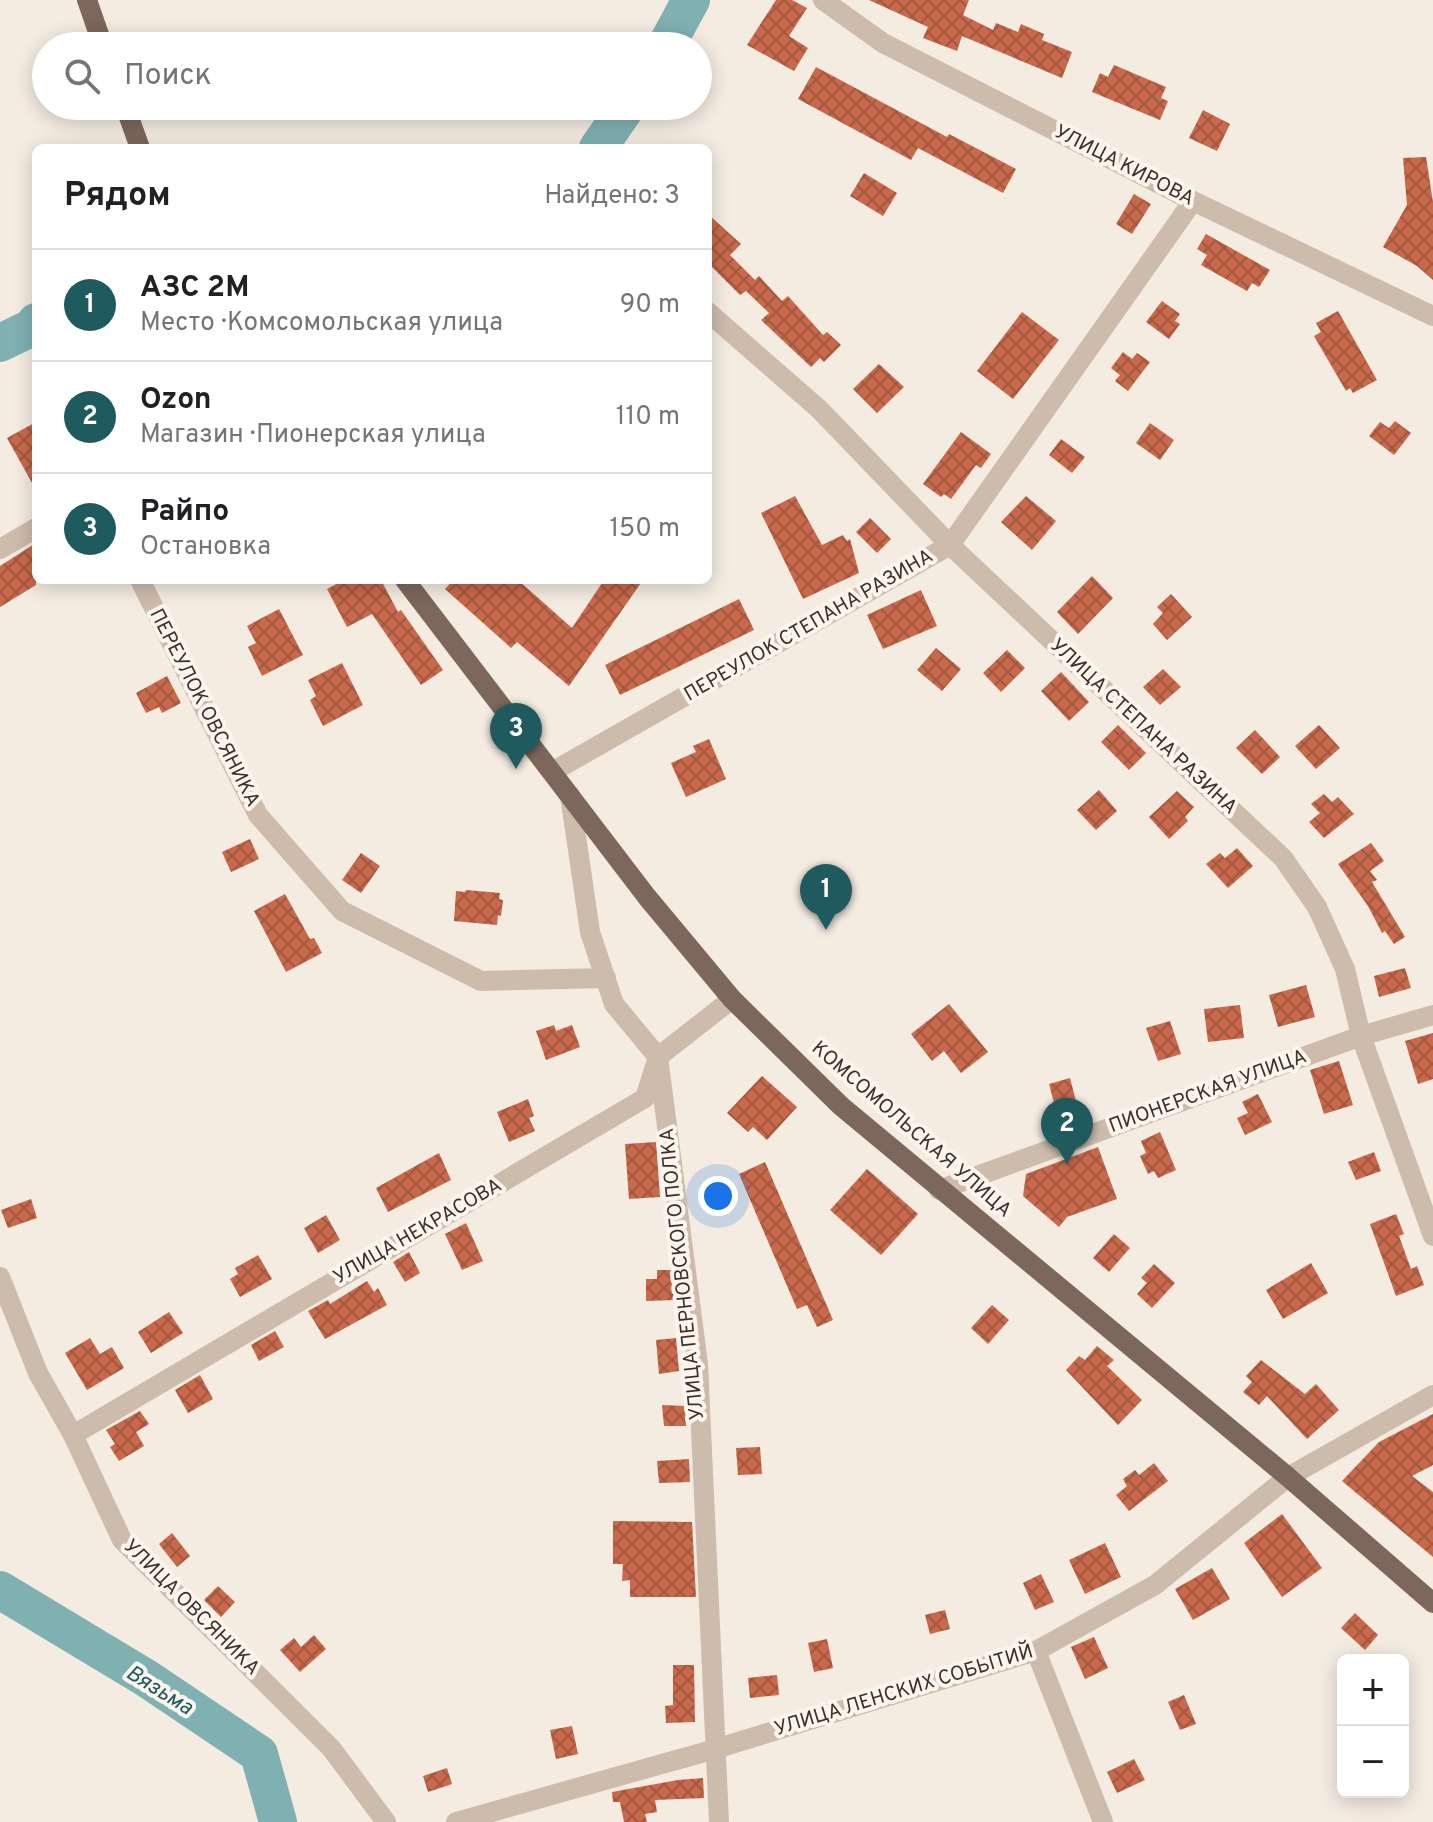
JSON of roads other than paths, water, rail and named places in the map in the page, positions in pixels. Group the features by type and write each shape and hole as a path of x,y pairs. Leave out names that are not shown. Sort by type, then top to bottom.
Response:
{"main road":[{"path":"87,0 98,32"},
{"path":"130,120 139,144"},
{"name":"КОМСОМОЛЬСКАЯ УЛИЦА","path":"408,584 647,897 732,999 841,1106 1288,1477 1433,1603"}],"street":[{"name":"УЛИЦА КИРОВА","path":"823,0 883,43 1193,201 1433,316"},
{"name":"ПЕРЕУЛОК СТЕПАНА РАЗИНА","path":"552,772 950,545 1193,201"},
{"name":"УЛИЦА СТЕПАНА РАЗИНА","path":"712,315 819,409 950,545 1283,858 1317,907 1345,969 1361,1036 1433,1236"},
{"path":"0,549 32,530"},
{"name":"ПЕРЕУЛОК ОВСЯНИКА","path":"142,584 258,815 342,911 481,981 606,978"},
{"path":"570,795 590,932 614,1004 658,1057 732,999"},
{"name":"ПИОНЕРСКАЯ УЛИЦА","path":"939,1190 1361,1036 1433,1015"},
{"name":"УЛИЦА НЕКРАСОВА","path":"73,1435 645,1098 658,1057"},
{"name":"УЛИЦА ПЕРНОВСКОГО ПОЛКА","path":"658,1057 698,1364 719,1822"},
{"name":"УЛИЦА ОВСЯНИКА","path":"0,1277 38,1373 73,1435 122,1540 331,1748 386,1822"},
{"name":"УЛИЦА ЛЕНСКИХ СОБЫТИЙ","path":"456,1822 715,1749 1036,1651 1155,1585 1288,1477 1433,1395"},
{"path":"1036,1651 1103,1822"}],"waterway":[{"name":"Вязьма","path":"674,32 691,0"},
{"name":"Вязьма","path":"601,144 617,120"},
{"name":"Вязьма","path":"0,343 32,327"},
{"name":"Вязьма","path":"0,1590 146,1678 259,1754 278,1822"}],"place":[{"name":"Райпо","path":"516,769"},
{"name":"АЗС 2М","path":"826,930"},
{"name":"Ozon","path":"1067,1164"}]}
